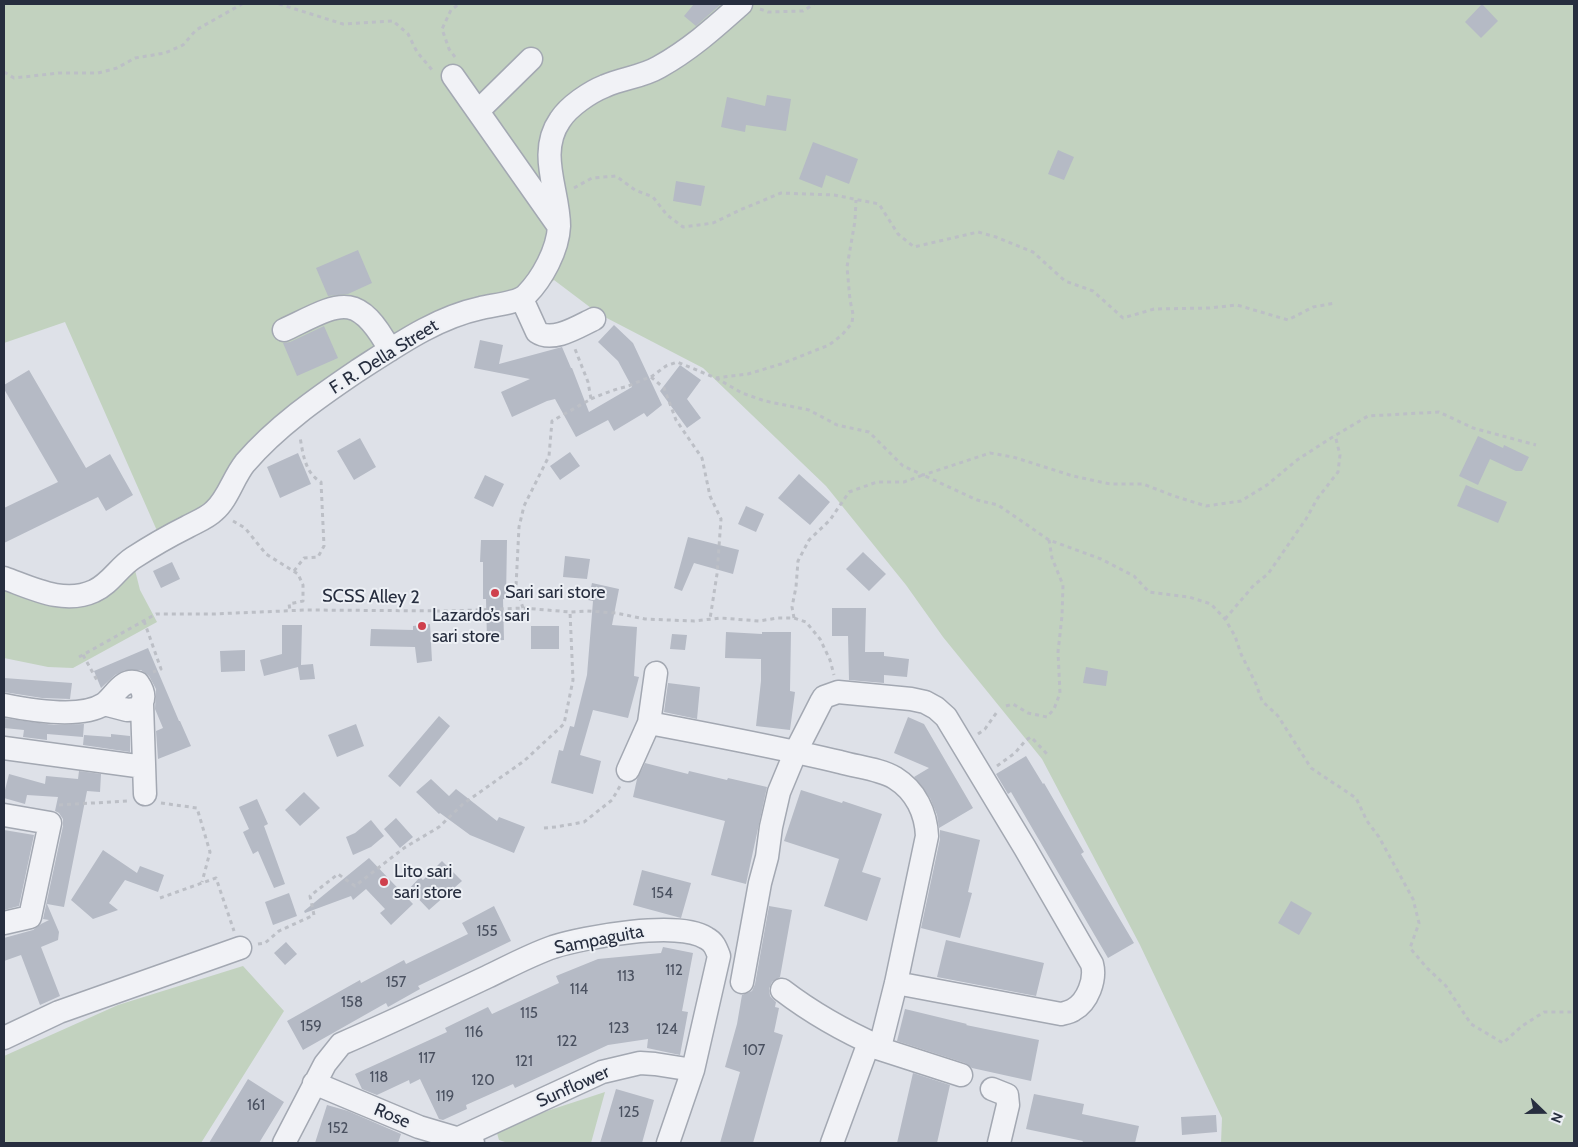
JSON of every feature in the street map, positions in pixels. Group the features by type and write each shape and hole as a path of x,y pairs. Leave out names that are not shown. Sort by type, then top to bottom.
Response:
{"street":[{"path":"594,319 552,336 541,335 537,332 522,299 536,282 557,241 559,227 549,160 550,147 560,120 572,108 605,86 656,69 688,50 747,5"},
{"path":"478,111 531,59"},
{"path":"445,77 478,111 559,227"},
{"name":"F. R. Della Street","path":"4,578 42,592 63,596 83,595 95,591 130,560 217,509 243,465 266,441 330,389 425,328 464,312 522,299"},
{"path":"284,330 332,308 345,307 358,310 370,319 390,350"},
{"path":"628,770 649,723 656,673"},
{"path":"742,982 760,883 780,792 796,752 824,697 838,692 904,698 925,702 936,708 946,717 983,776 1092,964 1094,972 1088,993 1083,1002 1073,1010 1061,1014 896,983"},
{"path":"4,706 35,711 63,712 86,711 106,702 127,710 137,709 142,704 144,799"},
{"path":"649,723 796,752 893,777 902,783 914,796 922,809 927,821 927,836 896,983 874,1046 832,1143"},
{"path":"4,748 144,767"},
{"path":"4,815 50,823 30,917 4,924"},
{"name":"Sampaguita","path":"284,1143 314,1083 325,1064 341,1044 553,947 606,935 668,929 689,931 706,937 715,945 719,956 693,1070 668,1143"},
{"path":"4,1038 59,1012 240,948"},
{"path":"782,990 797,1001 874,1046 961,1075"},
{"name":"Sunflower","path":"466,1141 602,1072 640,1063 693,1070"},
{"name":"Rose","path":"314,1083 416,1135 466,1141"},
{"path":"992,1089 1008,1095 1008,1105 999,1143"}],"path":[{"path":"4,72 14,78 59,73 98,73 117,68 135,58 165,53 183,45 196,30 242,4"},
{"path":"279,4 343,24 393,21 408,34 417,52 445,77 463,67 449,49 442,29 451,10 459,4"},
{"path":"747,5 768,12 803,12 814,4"},
{"path":"552,182 571,190 592,178 616,176 635,190 653,197 667,215 683,227 713,223 782,193 834,195 879,204 898,234 914,247 978,232 996,237 1033,252 1065,281 1093,292 1123,318 1154,309 1210,308 1237,305 1288,320 1313,307 1335,303"},
{"path":"716,378 748,374 781,364 829,345 842,335 852,323 853,314 847,267 855,221 856,200"},
{"path":"568,331 588,382 591,399"},
{"path":"522,608 516,586 520,527 524,506 549,456 552,421 591,399 651,377 666,366 678,362 716,378 742,393 809,410 837,425 869,432 903,466 977,500 998,505 1048,540 1101,559 1134,576 1149,592 1189,597 1211,604 1225,619 1235,636 1262,701 1278,716 1310,768 1356,798 1367,821 1400,874 1413,899 1419,923 1410,948 1446,986 1471,1024 1504,1042 1522,1026 1544,1012 1574,1012"},
{"path":"651,377 664,388 676,420 702,458 710,496 721,519 717,574 710,620"},
{"path":"838,692 830,660 820,639 806,622 794,618 792,607 798,561 809,540 830,520 849,492 877,482 904,482 990,452 1013,457 1073,476 1110,484 1143,484 1206,506 1241,501 1267,485 1297,460 1368,416 1439,412 1473,428 1536,445"},
{"path":"294,571 304,558 318,557 324,546 321,482 312,477 304,459 296,417"},
{"path":"1225,619 1254,585 1268,574 1306,519 1317,499 1338,472 1340,455 1335,436"},
{"path":"217,509 229,519 245,528 266,554 298,574 303,585 303,601 290,604 290,610"},
{"path":"1006,706 1013,704 1028,713 1047,718 1054,709 1060,693 1058,652 1063,586 1052,558 1048,540"},
{"name":"SCSS Alley 2","path":"144,621 156,614 213,614 290,610 452,611 522,608 616,613 645,619 694,622 721,618 758,621 794,618"},
{"path":"160,898 216,878 240,948 265,943 279,931 314,915 310,896 338,874 355,886 404,848 438,827 463,804 524,761 564,724 573,680 570,612"},
{"path":"106,702 81,656 144,621 161,669"},
{"path":"963,744 985,729 997,712"},
{"path":"983,776 1015,753 1026,740 1031,738 1047,754"},
{"path":"544,828 584,822 612,800 628,770"},
{"path":"50,823 53,805 144,799 197,808 210,852 202,882"}],"green space":[{"path":"4,4 1574,4 1574,1143 1221,1143 1222,1118 1140,945 1042,759 943,637 906,585 826,486 703,368 599,314 554,280 524,309 453,326 425,335 335,395 135,570 140,590 157,622 73,668 48,667 4,658 4,572 43,586 85,585 158,533 65,322 4,343"},
{"path":"243,966 284,1011 201,1143 4,1143 4,1056 118,1005"},
{"path":"605,1092 591,1143 508,1143 499,1140 496,1130"}],"building":[{"path":"694,4 721,4 696,26 684,16"},
{"path":"1482,4 1498,21 1481,38 1465,22"},
{"path":"767,95 791,99 786,131 746,125 745,132 721,127 727,97 765,106"},
{"path":"813,142 858,159 849,184 826,175 822,188 799,179"},
{"path":"1058,150 1074,157 1064,180 1048,174"},
{"path":"676,181 705,186 701,206 673,201"},
{"path":"358,250 372,283 348,294 328,296 316,268"},
{"path":"614,325 633,343 662,405 647,417 644,413 614,431 608,420 576,437 555,399 512,417 501,392 530,379 474,368 480,340 503,345 499,364 562,347 589,412 632,387 618,361 598,342"},
{"path":"324,326 338,358 297,376 283,343 290,342"},
{"path":"680,365 701,380 687,399 701,418 687,428 660,391"},
{"path":"29,370 86,468 110,454 133,495 106,511 98,497 4,543 4,508 58,482 4,389 4,385"},
{"path":"1478,436 1503,448 1504,445 1529,457 1522,471 1516,471 1490,459 1478,485 1459,476"},
{"path":"360,438 376,467 354,480 337,451"},
{"path":"570,452 580,466 560,480 550,466"},
{"path":"298,453 311,484 280,498 267,467"},
{"path":"799,474 830,502 810,525 778,498"},
{"path":"485,475 504,484 493,507 474,498"},
{"path":"1466,485 1507,502 1498,523 1457,506"},
{"path":"746,506 764,514 756,532 738,524"},
{"path":"688,537 739,550 733,574 694,563 682,591 674,588"},
{"path":"481,540 507,540 506,599 503,599 504,640 487,641 486,599 483,599 483,562 480,562"},
{"path":"863,552 886,574 869,591 846,569"},
{"path":"565,556 590,559 587,579 563,577"},
{"path":"172,562 180,579 161,588 153,571"},
{"path":"592,583 619,589 612,625 637,627 634,676 639,677 628,718 593,710 580,755 601,761 593,794 551,783 559,750 563,751 570,726 574,727 587,675 593,601 588,600"},
{"path":"832,608 866,608 865,652 884,652 884,656 909,659 907,677 884,675 884,683 849,680 848,636 832,636"},
{"path":"430,624 432,661 417,663 415,647 370,646 371,629 413,630 413,626"},
{"path":"282,625 302,625 301,665 313,664 315,679 300,680 298,667 264,676 260,660 282,654"},
{"path":"531,626 559,626 559,649 531,649"},
{"path":"726,632 762,634 762,632 791,632 790,691 795,692 790,730 756,726 761,681 761,659 725,658"},
{"path":"672,634 687,635 685,650 670,649"},
{"path":"148,648 191,746 158,759 156,731 163,728 155,709 156,689 149,676 141,670 125,670 115,675 101,688 94,671"},
{"path":"245,650 245,671 221,672 220,651"},
{"path":"1086,667 1108,671 1106,686 1083,683"},
{"path":"4,678 72,683 70,699 42,698 4,692"},
{"path":"668,683 700,687 697,719 664,712"},
{"path":"439,716 450,726 400,787 388,776"},
{"path":"908,717 924,724 973,808 939,828 937,815 930,798 914,777 929,768 894,753"},
{"path":"4,718 54,725 84,724 83,737 47,734 47,740 23,737 24,730 4,728"},
{"path":"356,724 364,746 337,757 328,735"},
{"path":"111,734 130,736 130,752 83,745 84,735 111,737"},
{"path":"1026,756 1084,852 1081,854 1134,943 1108,958 1011,792 1008,794 996,774"},
{"path":"645,763 688,774 689,771 767,787 746,884 711,875 725,821 633,797 637,779"},
{"path":"79,771 101,774 100,792 87,791 64,907 47,904 59,932 58,940 41,947 60,996 40,1005 21,955 4,961 4,938 33,930 49,920 43,919 63,819 55,811 58,797 27,795 25,804 4,798 4,794 9,774 45,784 46,776 78,779"},
{"path":"431,779 449,796 456,789 497,821 499,817 525,827 514,853 470,835 439,814 416,792"},
{"path":"801,790 882,814 862,872 881,878 867,921 824,906 839,859 784,841"},
{"path":"304,792 320,808 300,826 285,810"},
{"path":"257,799 268,824 264,826 285,884 274,888 258,851 253,854 243,832 249,829 239,807"},
{"path":"396,818 413,837 400,848 384,829"},
{"path":"371,820 384,836 371,847 353,855 346,837 355,833"},
{"path":"4,830 34,835 19,906 4,910"},
{"path":"940,830 980,840 968,892 972,893 960,938 921,928 940,839"},
{"path":"103,850 137,873 140,866 164,875 158,892 125,880 109,903 118,910 93,919 71,900"},
{"path":"369,858 413,904 391,925 380,913 385,909 366,889 353,900 351,896 305,913 304,911"},
{"path":"442,861 462,881 429,910 409,889 420,877 423,880"},
{"path":"642,870 691,883 681,918 633,905"},
{"path":"289,893 297,916 273,925 265,902"},
{"path":"1291,901 1312,913 1299,935 1278,923"},
{"path":"494,906 511,941 418,986 420,989 388,1007 386,1003 303,1050 287,1021 360,980 361,983 404,960 406,964 468,934 462,923"},
{"path":"769,906 792,910 780,977 772,982 769,989 770,996 776,1002 775,1007 779,1008 774,1032 783,1035 753,1143 720,1143 740,1072 725,1067 737,1024 742,995 752,991 755,984"},
{"path":"946,940 1044,963 1036,996 937,977"},
{"path":"286,942 297,954 285,965 274,953"},
{"path":"663,947 693,953 682,1011 688,1012 680,1055 647,1048 648,1039 608,1045 515,1088 513,1084 466,1105 467,1109 443,1120 439,1119 420,1079 410,1084 409,1080 377,1095 362,1089 355,1074 447,1032 445,1028 488,1007 492,1014 559,983 556,976 598,959 661,953"},
{"path":"905,1009 966,1025 1039,1040 1031,1081 972,1068 965,1063 897,1041"},
{"path":"913,1073 950,1085 937,1143 897,1143"},
{"path":"248,1079 284,1102 259,1143 209,1143"},
{"path":"616,1089 654,1100 642,1143 600,1143"},
{"path":"1034,1094 1084,1104 1082,1114 1139,1126 1135,1143 1082,1143 1083,1141 1026,1129"},
{"path":"327,1105 348,1111 401,1134 398,1143 315,1143"},
{"path":"1216,1115 1217,1132 1182,1135 1181,1117"}],"place":[{"name":"Sari sari store","path":"495,593"},
{"name":"Lazardo’s sari sari store","path":"422,626"},
{"name":"Lito sari sari store","path":"384,882"}]}
